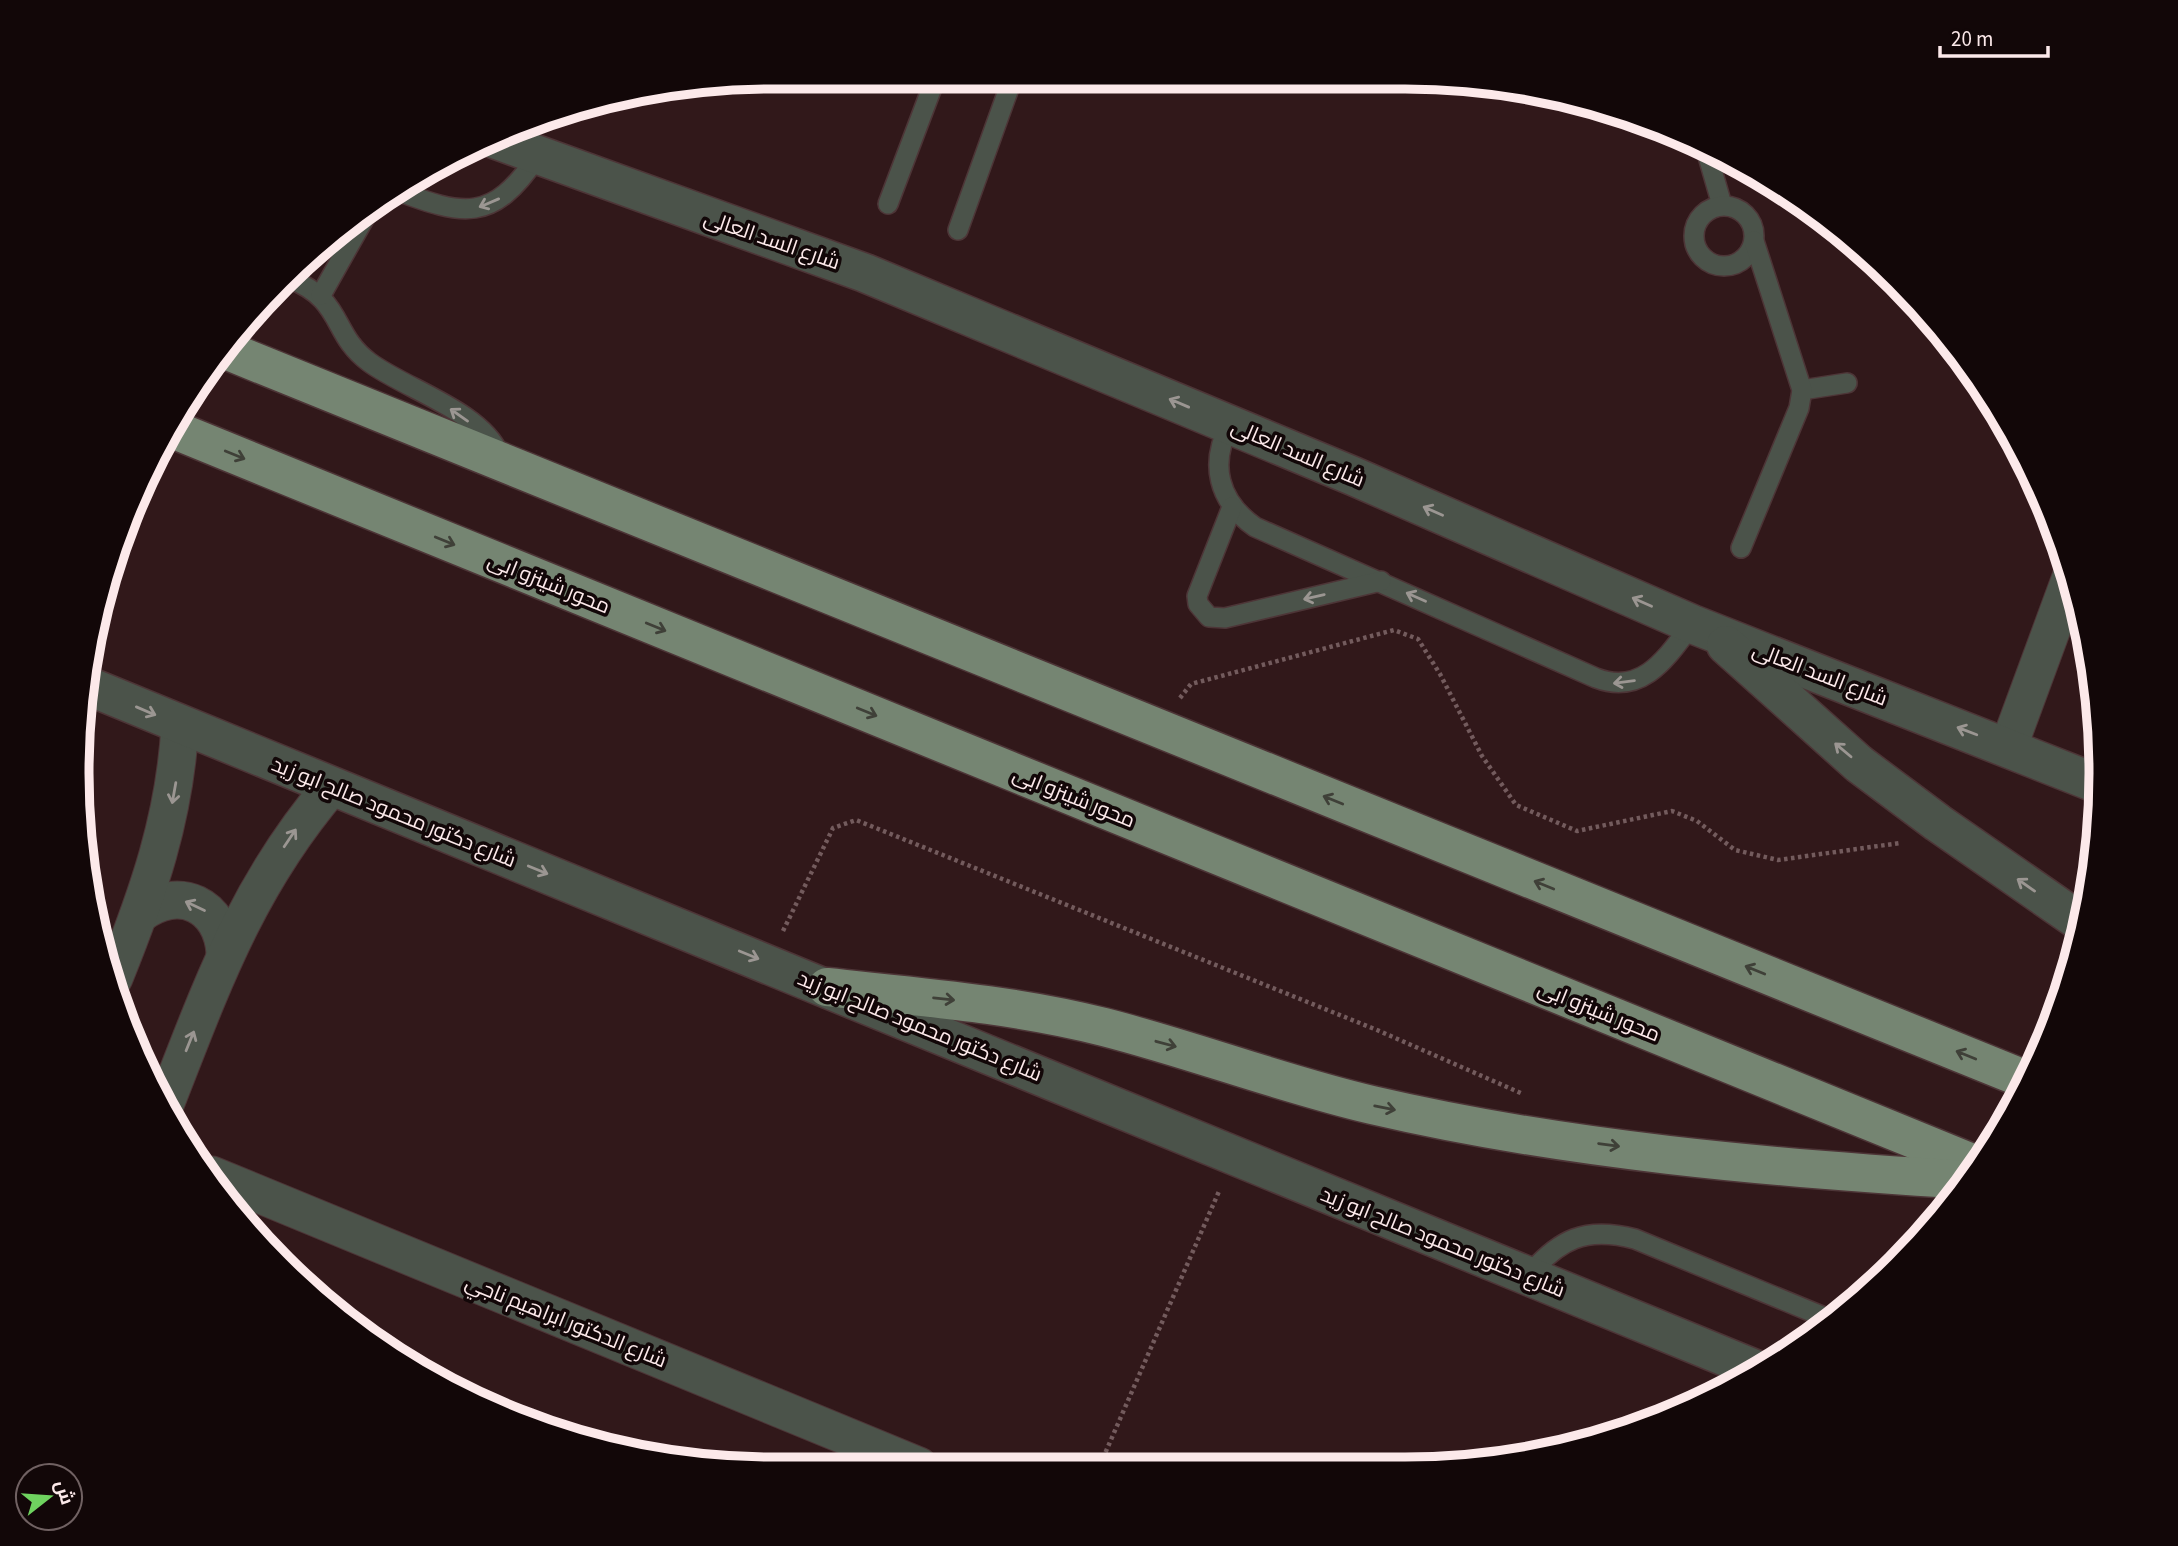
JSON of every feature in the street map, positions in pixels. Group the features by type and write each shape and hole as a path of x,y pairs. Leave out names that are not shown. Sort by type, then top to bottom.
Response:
{"main road":[{"path":"234,353 503,465 2017,1076"},
{"name":"محور شينزو ابى","path":"180,432 1967,1162"},
{"path":"827,987 949,999 1074,1021 1179,1047 1371,1105 1554,1138 1709,1158 1955,1179"}],"street":[{"name":"شارع السد العالى","path":"505,144 865,273 1230,424 1702,628 2089,780"},
{"path":"2008,748 2065,595"},
{"path":"1702,628 1859,764 1953,834 2073,917"},
{"name":"شارع دكتور محمود صالح ابو زيد","path":"95,689 1746,1365"},
{"path":"118,967 140,914 169,820 178,772 180,725"},
{"path":"170,1093 225,953 269,868 299,825 332,786"},
{"path":"140,914 163,901 190,902 202,907 220,927 225,953"},
{"name":"شارع الدكتور ابراهيم ناجي","path":"224,1180 897,1457"}],"lane":[{"path":"888,204 931,89"},
{"path":"958,230 1009,89"},
{"path":"408,195 434,205 474,209 493,203 510,193 537,157"},
{"path":"1709,161 1722,205"},
{"path":"1741,548 1799,408 1802,390 1754,241 1750,220 1742,211 1722,205 1710,208 1696,225 1694,236 1702,256 1711,263 1732,265 1742,260 1754,241"},
{"path":"321,295 346,240"},
{"path":"297,283 321,295 357,352 369,362 470,422 496,447 503,465"},
{"path":"1802,390 1847,383"},
{"path":"1230,424 1218,457 1221,484 1232,507 1255,527 1606,682 1630,682 1659,667 1702,628"},
{"path":"1232,507 1197,596 1198,604 1209,617 1225,618 1381,581"},
{"path":"1527,1277 1548,1253 1562,1243 1594,1234 1614,1234 1635,1239 1820,1315"}],"path":[{"path":"1156,729 1191,684 1394,630 1418,639 1440,674 1482,756 1516,805 1577,831 1672,811 1697,821 1735,850 1778,860 1853,852 1953,834"},
{"path":"768,963 833,828 856,820 1377,1030 1537,1100 1554,1138"},
{"path":"1103,1457 1234,1156"}]}
